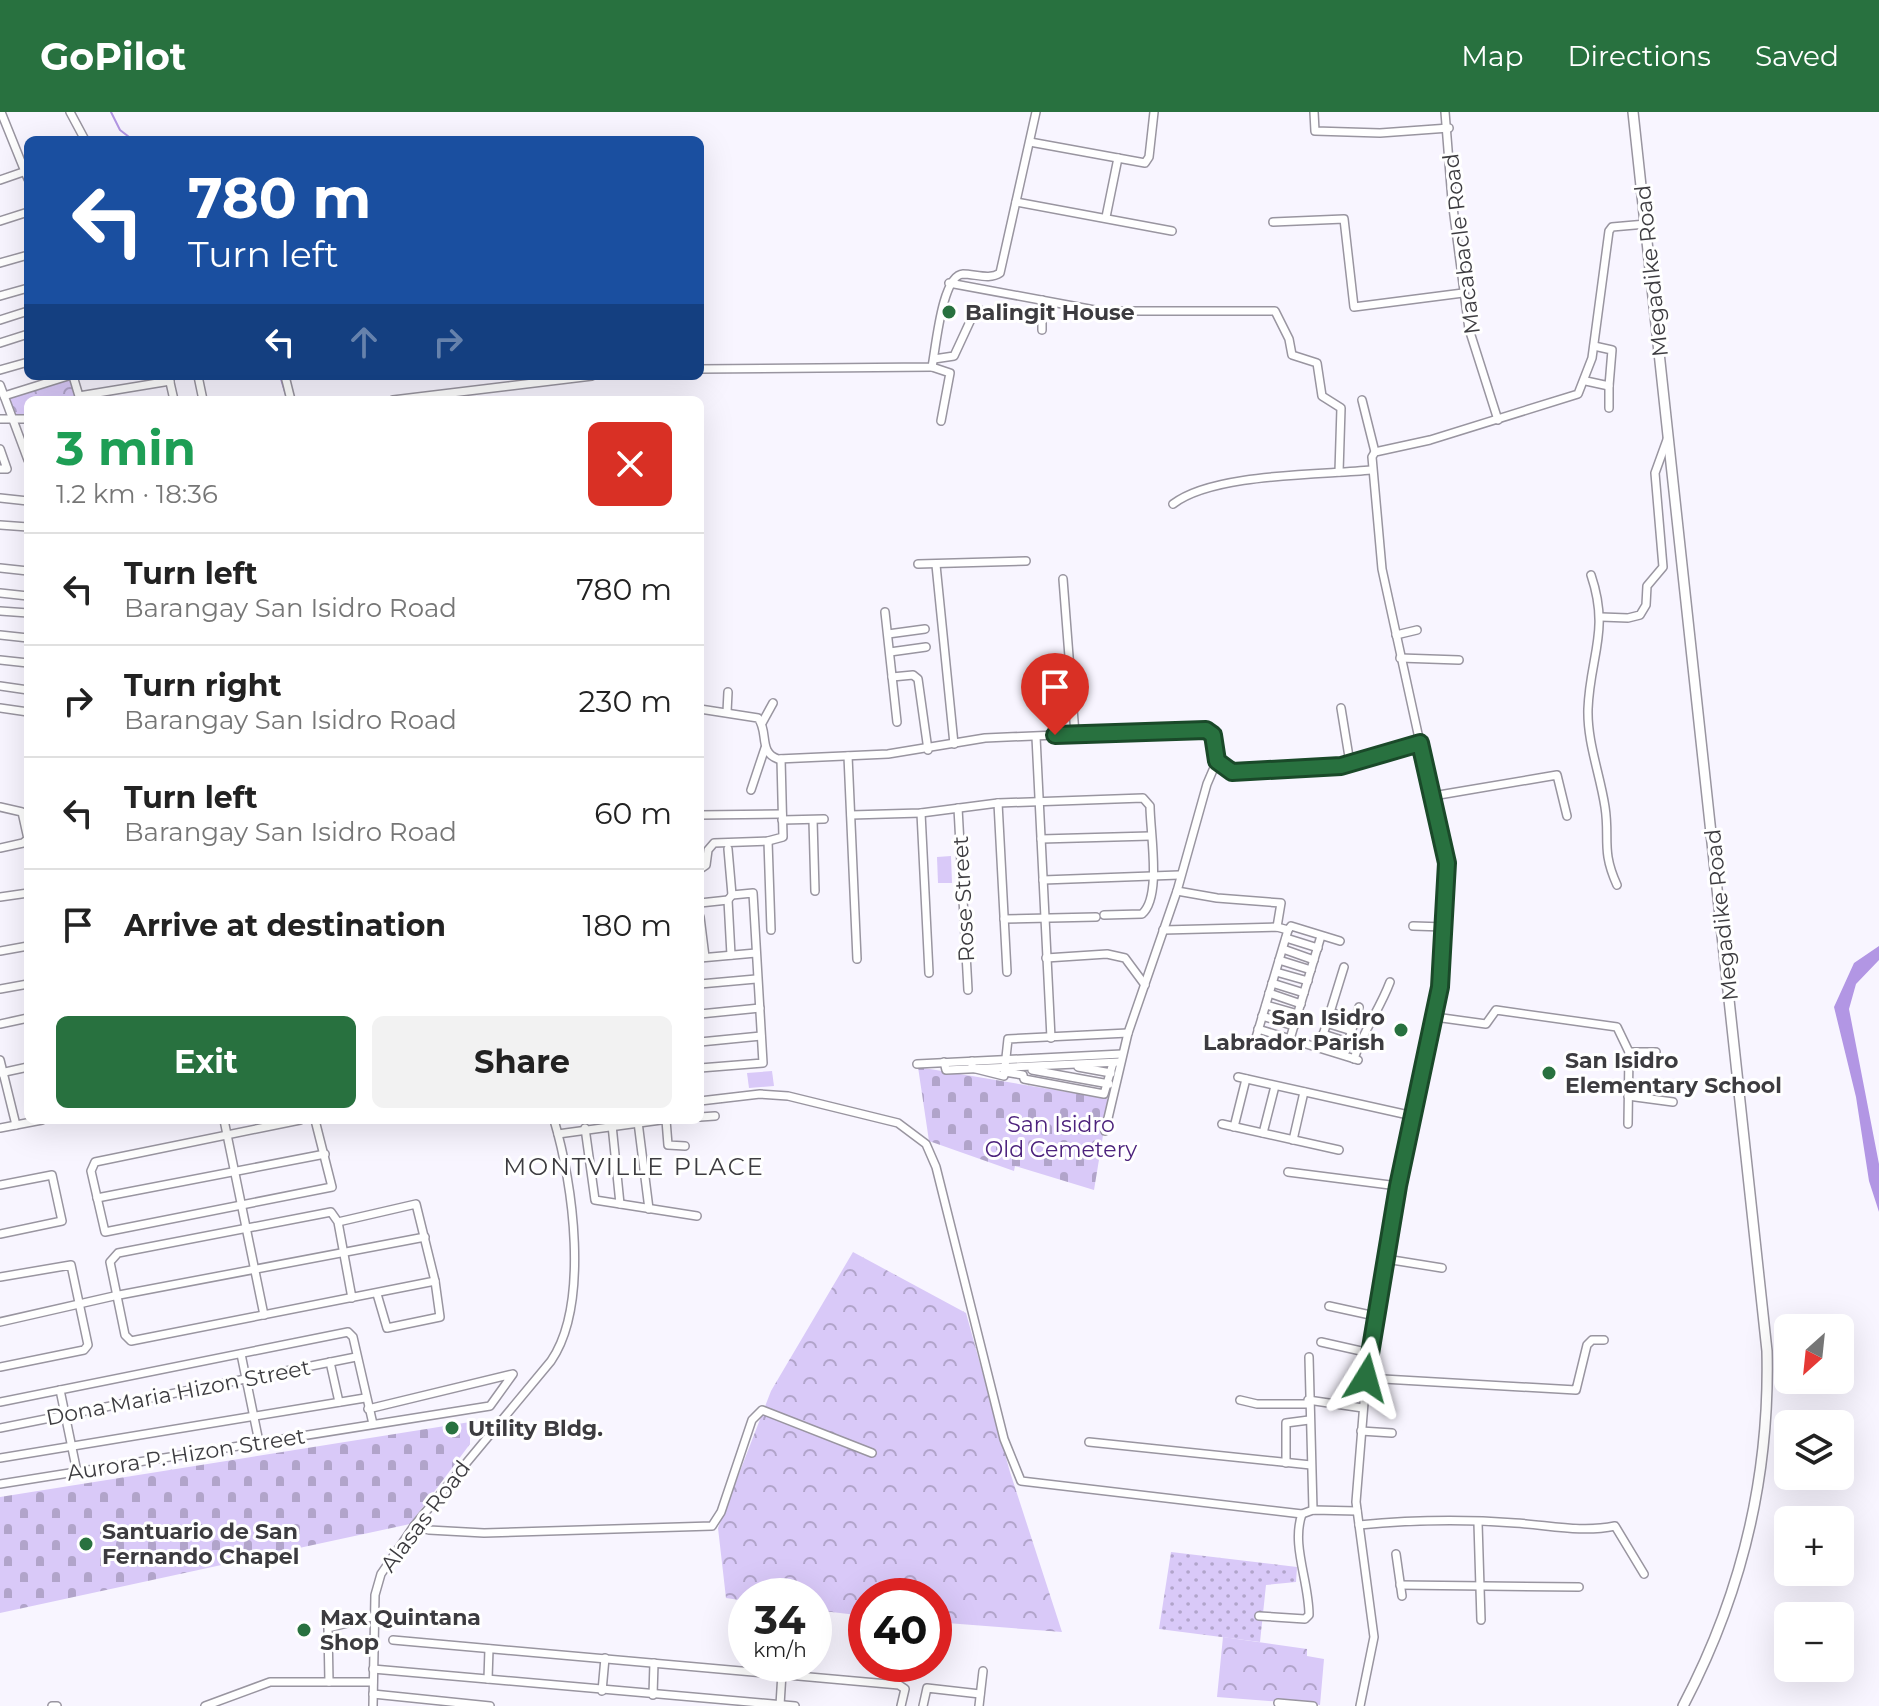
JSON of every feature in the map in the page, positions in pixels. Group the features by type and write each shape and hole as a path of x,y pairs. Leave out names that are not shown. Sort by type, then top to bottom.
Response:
{"main road":[{"name":"Megadike Road","path":"1633,112 1759,1259 1768,1369 1761,1465 1747,1543 1717,1636 1683,1706"}],"street":[{"path":"70,112 83,136"},
{"path":"933,363 949,283 958,274 999,275 1036,112"},
{"path":"1030,142 1141,164 1148,161 1154,112"},
{"path":"1314,112 1315,131 1380,133 1449,128"},
{"name":"Macabacle Road","path":"1445,112 1449,128 1452,200 1469,329 1498,420"},
{"path":"1,118 24,168"},
{"path":"1106,217 1118,158"},
{"path":"0,180 24,176"},
{"path":"1016,202 1172,231"},
{"path":"0,221 24,213"},
{"path":"1273,222 1344,219 1354,307 1463,293"},
{"path":"1375,452 1573,397 1586,381 1594,346 1609,231 1612,227 1646,224"},
{"path":"0,263 24,256"},
{"path":"949,283 1111,311 1275,311 1289,339 1292,355 1317,363 1322,396 1341,408 1339,472"},
{"path":"0,296 24,289"},
{"path":"1042,300 1042,330"},
{"path":"704,369 933,363 952,359 968,332 973,315 980,310"},
{"path":"0,320 24,312"},
{"path":"0,343 24,335"},
{"path":"1594,346 1612,350 1609,408"},
{"path":"0,370 24,363"},
{"path":"933,363 950,373 941,421"},
{"path":"4,396 58,380"},
{"path":"79,396 159,380"},
{"path":"426,396 559,380"},
{"path":"1586,381 1609,386"},
{"path":"0,385 24,442"},
{"path":"1360,1706 1374,1637 1357,1511 1366,1378 1398,1186 1435,1017 1445,927 1447,863 1382,569 1371,470 1375,452 1362,400"},
{"path":"0,419 24,419"},
{"path":"1601,617 1640,615 1646,605 1647,586 1663,567 1655,473 1669,434"},
{"path":"0,449 7,469 0,469"},
{"path":"1173,504 1200,489 1371,470"},
{"path":"0,498 24,501"},
{"path":"0,525 24,527"},
{"path":"918,564 923,561 936,565 1026,561"},
{"path":"936,565 954,744"},
{"path":"0,568 24,571"},
{"path":"1591,575 1601,617 1599,651 1588,710 1590,736 1606,809 1606,850 1617,885"},
{"path":"1063,579 1075,734"},
{"path":"0,593 24,596"},
{"path":"0,611 24,613"},
{"path":"885,612 897,722"},
{"path":"888,634 925,629"},
{"path":"1396,635 1417,630"},
{"path":"0,635 24,638"},
{"path":"890,652 926,647"},
{"path":"1400,658 1459,660"},
{"path":"0,660 24,663"},
{"path":"892,677 913,675 918,679 928,750"},
{"path":"0,686 24,689"},
{"path":"727,712 728,692"},
{"path":"762,723 773,703"},
{"path":"0,708 24,711"},
{"path":"1341,708 1350,763"},
{"path":"704,709 758,718 762,723 765,748 769,755 781,759 928,750 985,738 1206,730 1213,735 1220,765 1232,772 1247,772 1321,768 1420,743"},
{"path":"1036,737 1051,1038"},
{"path":"751,790 765,748"},
{"path":"848,756 857,959"},
{"path":"704,866 708,850 714,843 768,841 783,837 781,759"},
{"path":"1105,1131 1119,1060 1177,891 1207,784 1213,770 1220,765"},
{"path":"1433,796 1557,775 1567,816"},
{"path":"851,815 921,813 1040,801 1143,798 1150,806 1153,875 1149,906 1142,914 1004,919"},
{"path":"998,803 1007,972"},
{"path":"0,807 22,812 24,821"},
{"name":"Rose Street","path":"958,808 968,990"},
{"path":"921,813 929,973"},
{"path":"704,815 824,819"},
{"path":"813,820 815,891"},
{"path":"1041,839 1150,836"},
{"path":"768,841 771,930"},
{"path":"0,848 24,842"},
{"path":"728,849 731,955"},
{"path":"1043,880 1179,875"},
{"path":"1177,891 1281,903 1277,927"},
{"path":"704,902 753,893 763,1063 704,1068"},
{"path":"0,897 24,894"},
{"path":"1255,1041 1291,926 1340,941"},
{"path":"1413,926 1427,930 1445,927"},
{"path":"1163,930 1277,927 1318,948"},
{"path":"1290,1039 1321,936"},
{"path":"0,951 24,947"},
{"path":"1283,949 1314,960"},
{"path":"704,957 756,953"},
{"path":"1046,958 1107,954 1125,958 1145,985"},
{"path":"1279,960 1311,970"},
{"path":"1319,1048 1344,967"},
{"path":"1276,972 1308,981"},
{"path":"704,984 756,979"},
{"path":"1258,1029 1356,1059 1362,1033 1378,1010 1390,982"},
{"path":"1272,983 1304,993"},
{"path":"0,989 24,985"},
{"path":"1269,993 1301,1004"},
{"path":"1266,1005 1298,1014"},
{"path":"1344,1055 1359,1007"},
{"path":"704,1014 760,1008"},
{"path":"1435,1017 1486,1024 1496,1010 1611,1025 1619,1029 1629,1052 1628,1124"},
{"path":"1330,1012 1355,1020"},
{"path":"1262,1016 1294,1026"},
{"path":"0,1024 24,1019"},
{"path":"1326,1023 1352,1031"},
{"path":"972,1065 1004,1076 1008,1039 1128,1033"},
{"path":"1323,1034 1348,1042"},
{"path":"704,1042 761,1036"},
{"path":"1629,1052 1656,1052"},
{"path":"0,1060 16,1125"},
{"path":"1100,1060 1119,1060"},
{"path":"1007,1066 1043,1082 1104,1094 1119,1060"},
{"path":"917,1064 944,1062 1042,1066 1119,1060"},
{"path":"1069,1063 1111,1073"},
{"path":"1058,1085 1060,1074 1069,1063"},
{"path":"1007,1066 1042,1066 1060,1074 1109,1084"},
{"path":"1042,1066 1043,1082"},
{"path":"2,1073 24,1068"},
{"path":"1234,1127 1242,1078 1413,1116"},
{"path":"1263,1133 1275,1086"},
{"path":"1293,1140 1304,1092"},
{"path":"704,1101 760,1094 788,1096 898,1123 926,1144 936,1167 1004,1439 1021,1481 1302,1514 1313,1510 1357,1511"},
{"path":"1628,1096 1673,1102"},
{"path":"704,1117 715,1116"},
{"path":"0,1128 24,1123"},
{"path":"225,1124 264,1315"},
{"path":"283,1124 95,1162 91,1171 105,1232 332,1187 316,1124"},
{"name":"Alasas Road","path":"373,1706 377,1580 414,1526 551,1361 561,1340 576,1264 567,1172 555,1124"},
{"path":"558,1134 621,1124"},
{"path":"638,1124 649,1209"},
{"path":"665,1124 668,1145 685,1146"},
{"path":"1222,1124 1339,1150"},
{"path":"612,1125 620,1204"},
{"path":"585,1128 592,1197 697,1216"},
{"path":"97,1198 325,1154"},
{"path":"1288,1172 1398,1186"},
{"path":"0,1185 52,1175 62,1221 0,1234"},
{"path":"338,1222 413,1203 418,1206 440,1317 385,1327 377,1294"},
{"path":"352,1298 334,1213 113,1255 110,1262 126,1338 131,1341 377,1294 435,1281"},
{"path":"0,1322 425,1237"},
{"path":"1386,1259 1442,1268"},
{"path":"0,1277 73,1261 87,1348 0,1367"},
{"path":"1329,1306 1375,1316"},
{"path":"0,1402 341,1333 352,1334 373,1424"},
{"path":"1366,1378 1576,1390 1587,1345 1592,1340 1604,1340"},
{"path":"1321,1342 1370,1353"},
{"path":"241,1354 259,1442"},
{"name":"Dona Maria Hizon Street","path":"0,1428 356,1357"},
{"path":"1309,1357 1313,1510"},
{"path":"330,1362 339,1402"},
{"name":"Aurora P. Hizon Street","path":"0,1484 490,1406 513,1374 368,1409"},
{"path":"60,1390 77,1472"},
{"path":"0,1458 365,1398"},
{"path":"1240,1400 1257,1404 1308,1402 1363,1408"},
{"path":"414,1526 429,1530 484,1533 712,1526 719,1518 752,1420 762,1410 872,1453"},
{"path":"1286,1463 1286,1423 1309,1420"},
{"path":"1361,1431 1392,1433"},
{"path":"1089,1442 1311,1465"},
{"path":"1259,1616 1308,1617 1307,1576 1296,1535 1302,1514"},
{"path":"1359,1525 1414,1520 1576,1529 1615,1526 1644,1574"},
{"path":"1478,1523 1481,1620"},
{"path":"1396,1554 1402,1596"},
{"path":"1400,1585 1579,1587"},
{"path":"329,1682 328,1628 375,1616"},
{"path":"393,1640 728,1669"},
{"path":"488,1679 489,1649"},
{"path":"602,1691 605,1658"},
{"path":"653,1695 654,1663"},
{"path":"373,1669 795,1706"},
{"path":"979,1706 983,1671"},
{"path":"832,1678 902,1685 905,1689 901,1706"},
{"path":"205,1706 261,1684 373,1682"},
{"path":"780,1705 781,1682"},
{"path":"923,1706 927,1688 980,1694"},
{"path":"373,1694 490,1706"},
{"path":"1278,1703 1313,1706"}],"green space":[{"path":"62,380 73,380 77,396 24,396 24,416 15,417 7,397"},
{"path":"951,856 952,883 938,883 937,857"},
{"name":"San Isidro Old Cemetery","path":"918,1067 1109,1099 1094,1190 1015,1166 1014,1171 929,1141"},
{"path":"772,1071 774,1086 749,1088 747,1073"},
{"path":"853,1252 966,1313 1010,1472 1062,1632 952,1623 952,1578 848,1578 848,1614 832,1612 832,1578 728,1578 726,1598 718,1528 771,1391"},
{"path":"470,1422 470,1444 410,1524 0,1613 0,1497"},
{"path":"1171,1552 1297,1567 1296,1582 1266,1585 1260,1642 1159,1629"},
{"path":"1223,1637 1307,1649 1307,1656 1324,1659 1320,1705 1217,1697"}],"shaded area":[{"path":"1879,946 1879,960 1856,984 1849,1009 1879,1164 1879,1212 1869,1181 1856,1097 1834,1007 1854,963"}],"waterway":[{"path":"111,112 120,130 128,136"},
{"path":"281,380 286,395"}],"place":[{"name":"Balingit House","path":"949,312"},
{"name":"San Isidro Labrador Parish","path":"1401,1030"},
{"name":"San Isidro Elementary School","path":"1549,1073"},
{"name":"Utility Bldg.","path":"452,1428"},
{"name":"Santuario de San Fernando Chapel","path":"86,1544"},
{"name":"Max Quintana Shop","path":"304,1630"}],"district":[{"name":"MONTVILLE PLACE","path":"634,1167"}],"route":[{"path":"1055,735 1206,730 1213,735 1217,761 1232,772 1341,766 1420,743 1447,863 1448,890 1440,987 1398,1186 1366,1378"}]}
